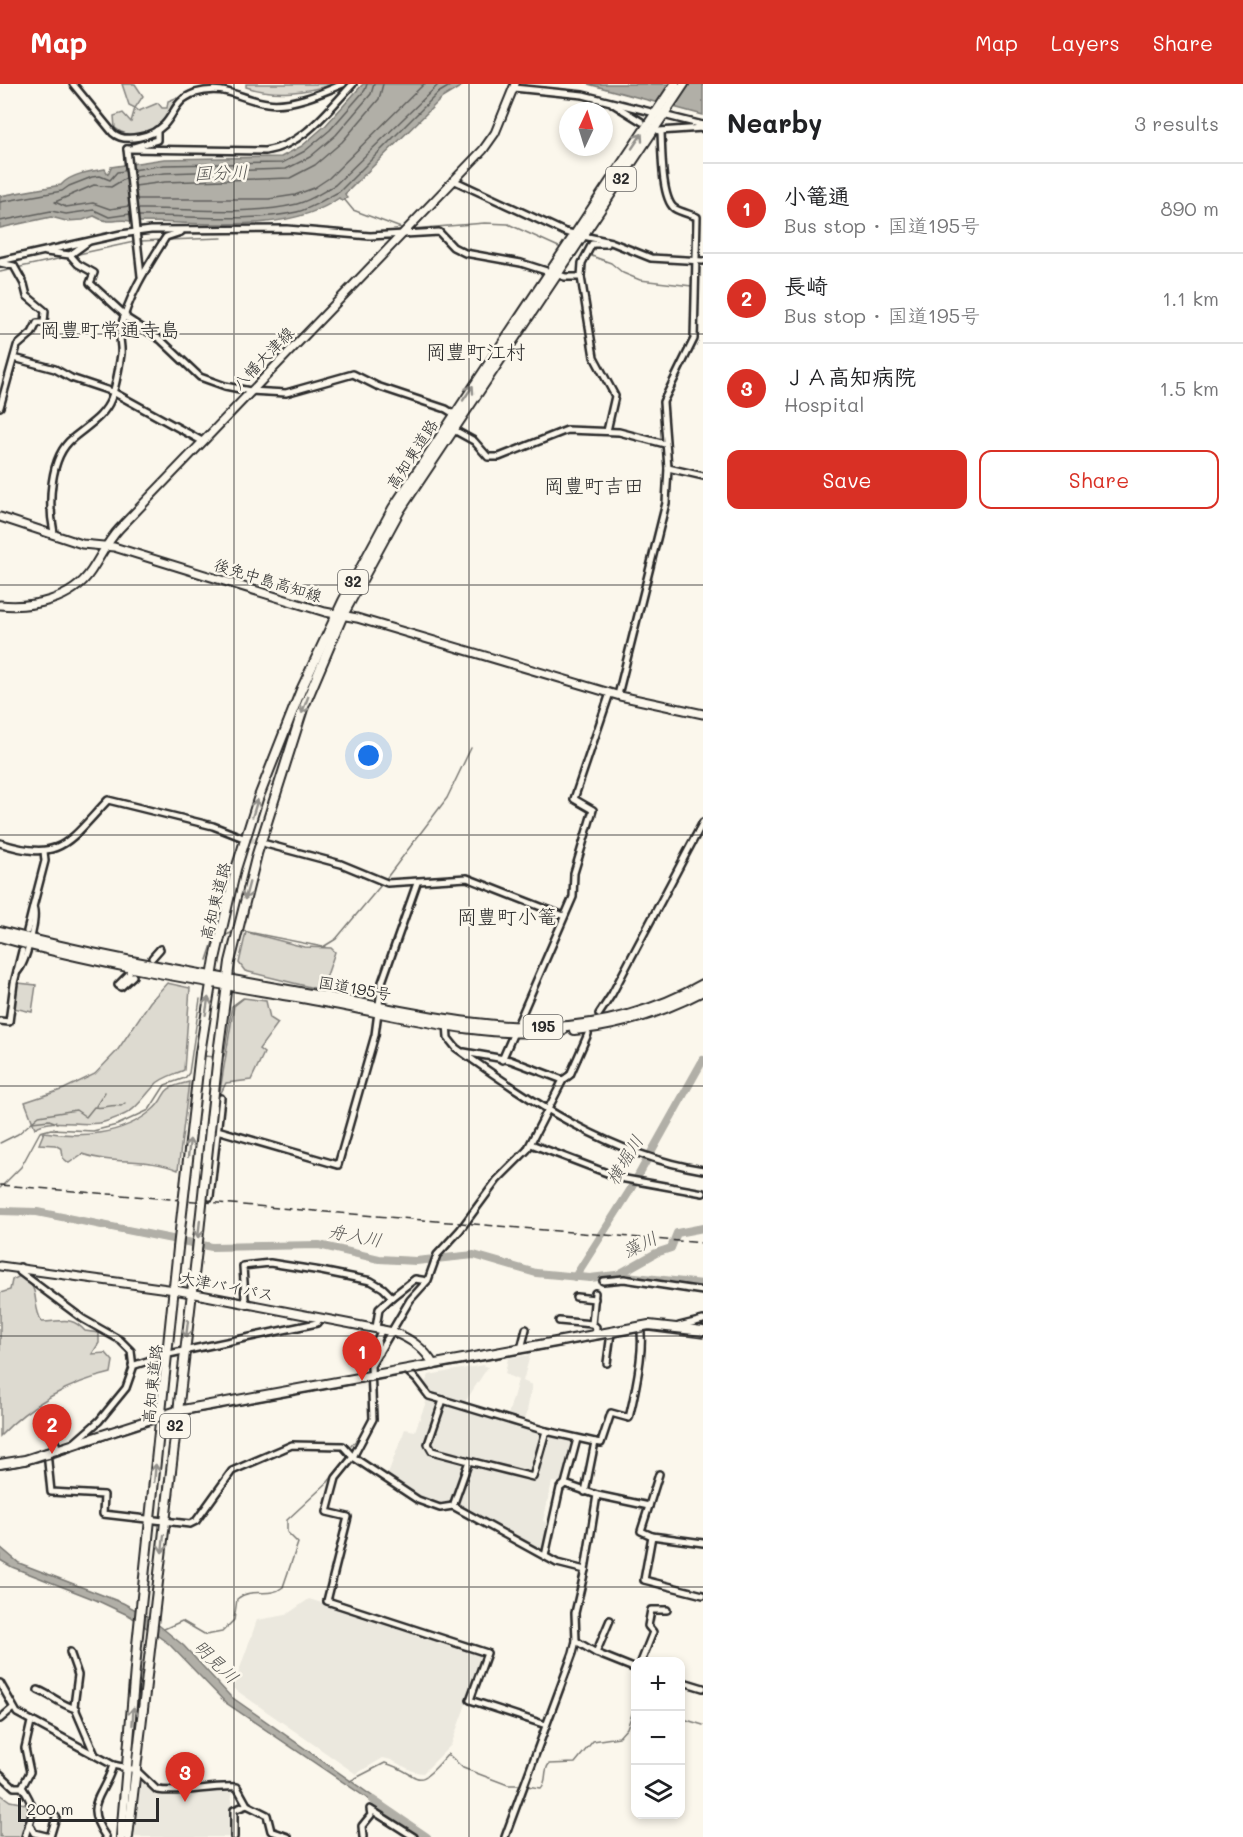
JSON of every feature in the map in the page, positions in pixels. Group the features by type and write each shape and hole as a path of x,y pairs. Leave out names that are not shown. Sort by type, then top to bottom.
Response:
{"highway":[{"name":"高知東道路","path":"575,239 675,84"},
{"name":"高知東道路","path":"121,1837 152,1637 230,962 257,854 294,734 340,615 400,510 564,255 665,115 684,84"},
{"name":"高知東道路","path":"128,1837 140,1627 178,1248 200,1053 211,980 236,869 271,763 393,508 454,414 552,274"},
{"name":"国道195号","path":"0,931 132,972 211,980"},
{"name":"国道195号","path":"0,937 123,960 211,980 447,1021 516,1030 550,1032 613,1024 657,1011 703,991"},
{"name":"国道195号","path":"516,1030 565,1026 620,1017 659,1005 703,984"},
{"path":"0,1464 58,1449 177,1410 640,1327 679,1326 703,1331"}],"main road":[{"name":"八幡大津線","path":"0,605 33,605 63,594 91,572 106,544 202,441 483,150 495,133 515,86"},
{"name":"後免中島高知線","path":"0,518 54,533 82,544 106,544 340,615 614,694 703,714"},
{"name":"大津バイパス","path":"0,1266 175,1290 393,1332 417,1344 434,1365"}],"street":[{"path":"73,84 119,138 136,138 157,130 165,124 173,108 185,98 203,91 226,90 255,100 280,104 343,84"},
{"path":"127,151 266,150 285,147 304,135 353,84"},
{"path":"515,86 552,90 609,101 656,112 703,127"},
{"path":"609,101 642,122"},
{"path":"502,1060 573,897 574,873 593,810 574,799 614,694 662,531 668,468 663,402 693,339 700,262 697,217 672,206 669,200 660,131 703,127"},
{"path":"127,151 157,140 157,130"},
{"path":"127,151 141,276"},
{"path":"453,180 499,199 575,239 611,242 651,258 700,262"},
{"path":"0,262 89,241 151,230 288,229 315,234 400,235 439,232 453,247 465,253 521,263 552,274 581,278"},
{"path":"54,533 51,505 54,476 61,453 72,438 103,413 113,392 121,353 120,333 141,276 166,237 184,231"},
{"path":"70,255 89,241"},
{"path":"608,431 615,396 594,357 581,278 582,263 592,244 611,242"},
{"path":"42,252 70,255 78,264 94,273 90,283 126,316 161,340 200,377 250,391 286,393 352,374 454,414 453,430 474,441 488,457 499,458 567,430 608,431 648,438 665,444"},
{"path":"14,266 30,254"},
{"path":"0,262 14,266 24,284 27,296 45,310 44,323 36,324 31,335 18,345 0,407"},
{"path":"14,358 55,369 71,378 113,392 202,441"},
{"path":"668,468 703,476"},
{"path":"0,843 29,852 63,846 108,800 213,826 241,837"},
{"path":"599,1014 612,994 703,822"},
{"path":"266,844 341,864 383,883 417,883 466,878 504,890 564,916"},
{"path":"0,1021 9,1022 18,972 22,968 36,912 33,908 45,861 44,851"},
{"path":"218,1130 338,1165 375,1035 375,1008 390,955 417,883"},
{"path":"152,958 160,949"},
{"path":"447,1021 448,1038 461,1052 593,1136 647,1158 703,1170"},
{"path":"546,1725 470,1700 487,1653 327,1601 348,1517 327,1512 336,1479 353,1457 373,1419 375,1405 370,1377 371,1365 393,1332 410,1300 427,1281 437,1255 460,1230 497,1180 531,1144 563,1080 570,1075 588,1034"},
{"path":"461,1052 502,1060 563,1080"},
{"path":"210,1197 221,1098"},
{"path":"531,1144 635,1182 703,1193"},
{"path":"248,1305 245,1299 243,1266 270,1263 371,1281 392,1297"},
{"path":"20,1268 20,1272 83,1319 120,1340 131,1351 132,1366 126,1388 99,1421 74,1443"},
{"path":"379,1353 377,1340 379,1309 414,1279 427,1281"},
{"path":"603,1281 624,1279 703,1291"},
{"path":"576,1297 595,1296 592,1324"},
{"path":"132,1366 169,1354 184,1353 316,1323 320,1318"},
{"path":"679,1326 703,1320"},
{"path":"559,1321 592,1324 596,1327 596,1336"},
{"path":"406,1370 429,1396 546,1431 601,1443 611,1413 629,1418 636,1388 642,1337 640,1327"},
{"path":"521,1349 526,1329"},
{"path":"607,1363 611,1333"},
{"path":"443,1400 428,1444 432,1451 533,1477 546,1431"},
{"path":"47,1422 58,1449"},
{"path":"545,1556 560,1488 565,1484 577,1439"},
{"path":"585,1492 595,1442"},
{"path":"47,1452 51,1492 104,1495 103,1514 190,1524 196,1521 232,1471 286,1446 343,1446 353,1457 418,1500 440,1508 453,1506 557,1563 585,1570"},
{"path":"453,1506 469,1461"},
{"path":"659,1474 641,1531 652,1536 703,1543"},
{"path":"565,1484 585,1492 649,1506"},
{"path":"505,1837 573,1653 576,1641 575,1613 585,1570 597,1495"},
{"path":"652,1536 644,1580 703,1595"},
{"path":"643,1657 653,1632 648,1626 651,1610 667,1610"},
{"path":"596,1653 610,1620"},
{"path":"576,1641 596,1653 631,1667"},
{"path":"70,1652 78,1675 76,1709 95,1755"},
{"path":"685,1682 703,1688"},
{"path":"0,1683 13,1708 31,1722 113,1765 132,1769 157,1790 206,1790 215,1785 237,1787 247,1805 267,1815 271,1831 288,1837"},
{"path":"38,1690 52,1696 58,1704 76,1709"},
{"path":"0,1719 13,1708"},
{"path":"22,1787 30,1772 25,1748 31,1722"},
{"path":"106,1837 94,1817 93,1809 113,1765"},
{"path":"0,1774 14,1787 22,1787"},
{"path":"22,1787 33,1808 34,1817 25,1837"},
{"path":"234,1837 234,1810 247,1805"},
{"path":"363,1837 362,1826 371,1815 370,1809 414,1837"},
{"path":"29,1824 34,1833 50,1837 56,1817"}],"shaded area":[{"path":"122,84 135,84 143,96 135,108 129,105"},
{"path":"246,84 336,84 280,93 257,90 246,87"},
{"path":"176,98 182,105 170,121 153,132 134,135 115,128 114,116 123,113 131,122 135,108 139,111 158,103 162,108 167,108 168,101"},
{"path":"246,932 304,947 331,948 335,952 322,990 245,971 239,963"},
{"path":"18,983 36,985 32,1012 14,1008"},
{"path":"167,983 190,988 184,1070 161,1080 134,1108 123,1115 104,1122 87,1124 59,1122 35,1128 25,1102 64,1089 95,1074 117,1051 150,1002"},
{"path":"244,998 266,1001 270,1018 278,1023 259,1049 264,1053 251,1080 226,1083 219,1097 234,1006"},
{"path":"189,1082 178,1170 154,1164 82,1154 69,1163 63,1158 62,1149 55,1145 39,1144 44,1132 72,1135 100,1133 127,1125 151,1111 167,1090"},
{"path":"20,1276 31,1285 34,1291 42,1322 71,1321 85,1331 99,1333 99,1343 92,1354 106,1353 113,1361 111,1373 80,1382 51,1396 24,1414 0,1436 0,1293 10,1290 12,1280"},
{"path":"530,1355 523,1381 532,1385 524,1427 574,1440 561,1483 552,1482 543,1521 549,1523 542,1550 460,1507 419,1496 387,1476 405,1429 415,1431 429,1394 424,1385 429,1375 483,1365 488,1367 465,1402 508,1415 518,1380 505,1374 508,1358"},
{"path":"309,1599 484,1655 451,1745 423,1773 415,1772 383,1758 356,1774 233,1688 257,1620 286,1615"},
{"path":"141,1777 157,1793 232,1788 230,1837 134,1837"},
{"path":"0,1794 10,1801 31,1805 31,1816 22,1837 0,1837"}],"water":[{"name":"国分川","path":"363,84 465,84 442,98 345,194 347,198 342,201 339,198 318,210 294,218 268,222 212,224 106,221 94,216 83,220 66,221 51,217 0,228 0,196 61,185 70,178 87,172 105,169 108,174 111,167 164,159 281,157 302,146 326,125"},
{"path":"588,84 703,84 703,115"},
{"path":"0,1547 19,1563 123,1603 149,1617 184,1646 230,1696 385,1805 380,1807 226,1703 169,1644 130,1616 12,1567 0,1560"}],"waterway":[{"path":"344,199 353,210 401,228"},
{"path":"411,229 485,223 508,224 561,248"},
{"path":"167,240 222,238"},
{"path":"141,241 161,240"},
{"path":"74,255 134,242"},
{"path":"589,255 611,263 623,273 640,280 692,286"},
{"path":"16,268 67,257"},
{"path":"0,272 13,269"},
{"path":"385,880 447,798 471,748"},
{"path":"243,931 323,947 336,939 382,884"},
{"path":"224,936 231,933"},
{"path":"207,960 214,939"},
{"path":"221,1057 224,1056 232,1006 243,998"},
{"path":"0,1188 21,1167 40,1132 51,1129 93,1131 117,1125 149,1110 165,1085 185,1078 189,1073 200,999"},
{"path":"203,1056 216,1057"},
{"name":"横堀川","path":"575,1277 629,1192 703,1060"},
{"path":"96,1106 105,1092"},
{"path":"0,1143 18,1134 39,1116 76,1110 86,1117 94,1107 121,1106 125,1103"},
{"path":"32,1122 49,1120 57,1123"},
{"name":"舟入川","path":"0,1211 37,1212 212,1247 319,1245 379,1259 416,1261 474,1255 536,1273 590,1278 616,1275 703,1284"},
{"name":"藻川","path":"617,1275 656,1253 671,1248 677,1233 703,1228"},
{"path":"351,1446 358,1438"},
{"path":"164,1629 182,1621 206,1635 222,1632 234,1620 237,1599 249,1593 272,1592 283,1587 298,1543 287,1532 287,1520 328,1482 347,1458"},
{"path":"526,1786 541,1788 549,1764 575,1763 593,1741 619,1737 627,1728 633,1711"},
{"path":"685,1720 703,1725"},
{"path":"350,1781 385,1763 418,1778 423,1778 448,1754 463,1768 508,1785 521,1785"},
{"name":"明見川","path":"373,1800 427,1837"}],"tunnel":[{"path":"242,837 262,843"}],"tram line":[{"path":"0,1469 46,1460 139,1428 186,1415 648,1331 703,1338"}],"railway":[{"path":"0,1185 703,1243"}],"place":[{"name":"小篭通","path":"362,1381"},
{"name":"長崎","path":"52,1454"},
{"name":"ＪＡ高知病院","path":"185,1802"}],"district":[{"name":"岡豊町常通寺島","path":"110,330"},
{"name":"岡豊町江村","path":"476,352"},
{"name":"岡豊町吉田","path":"594,486"},
{"name":"岡豊町小篭","path":"507,917"}]}
